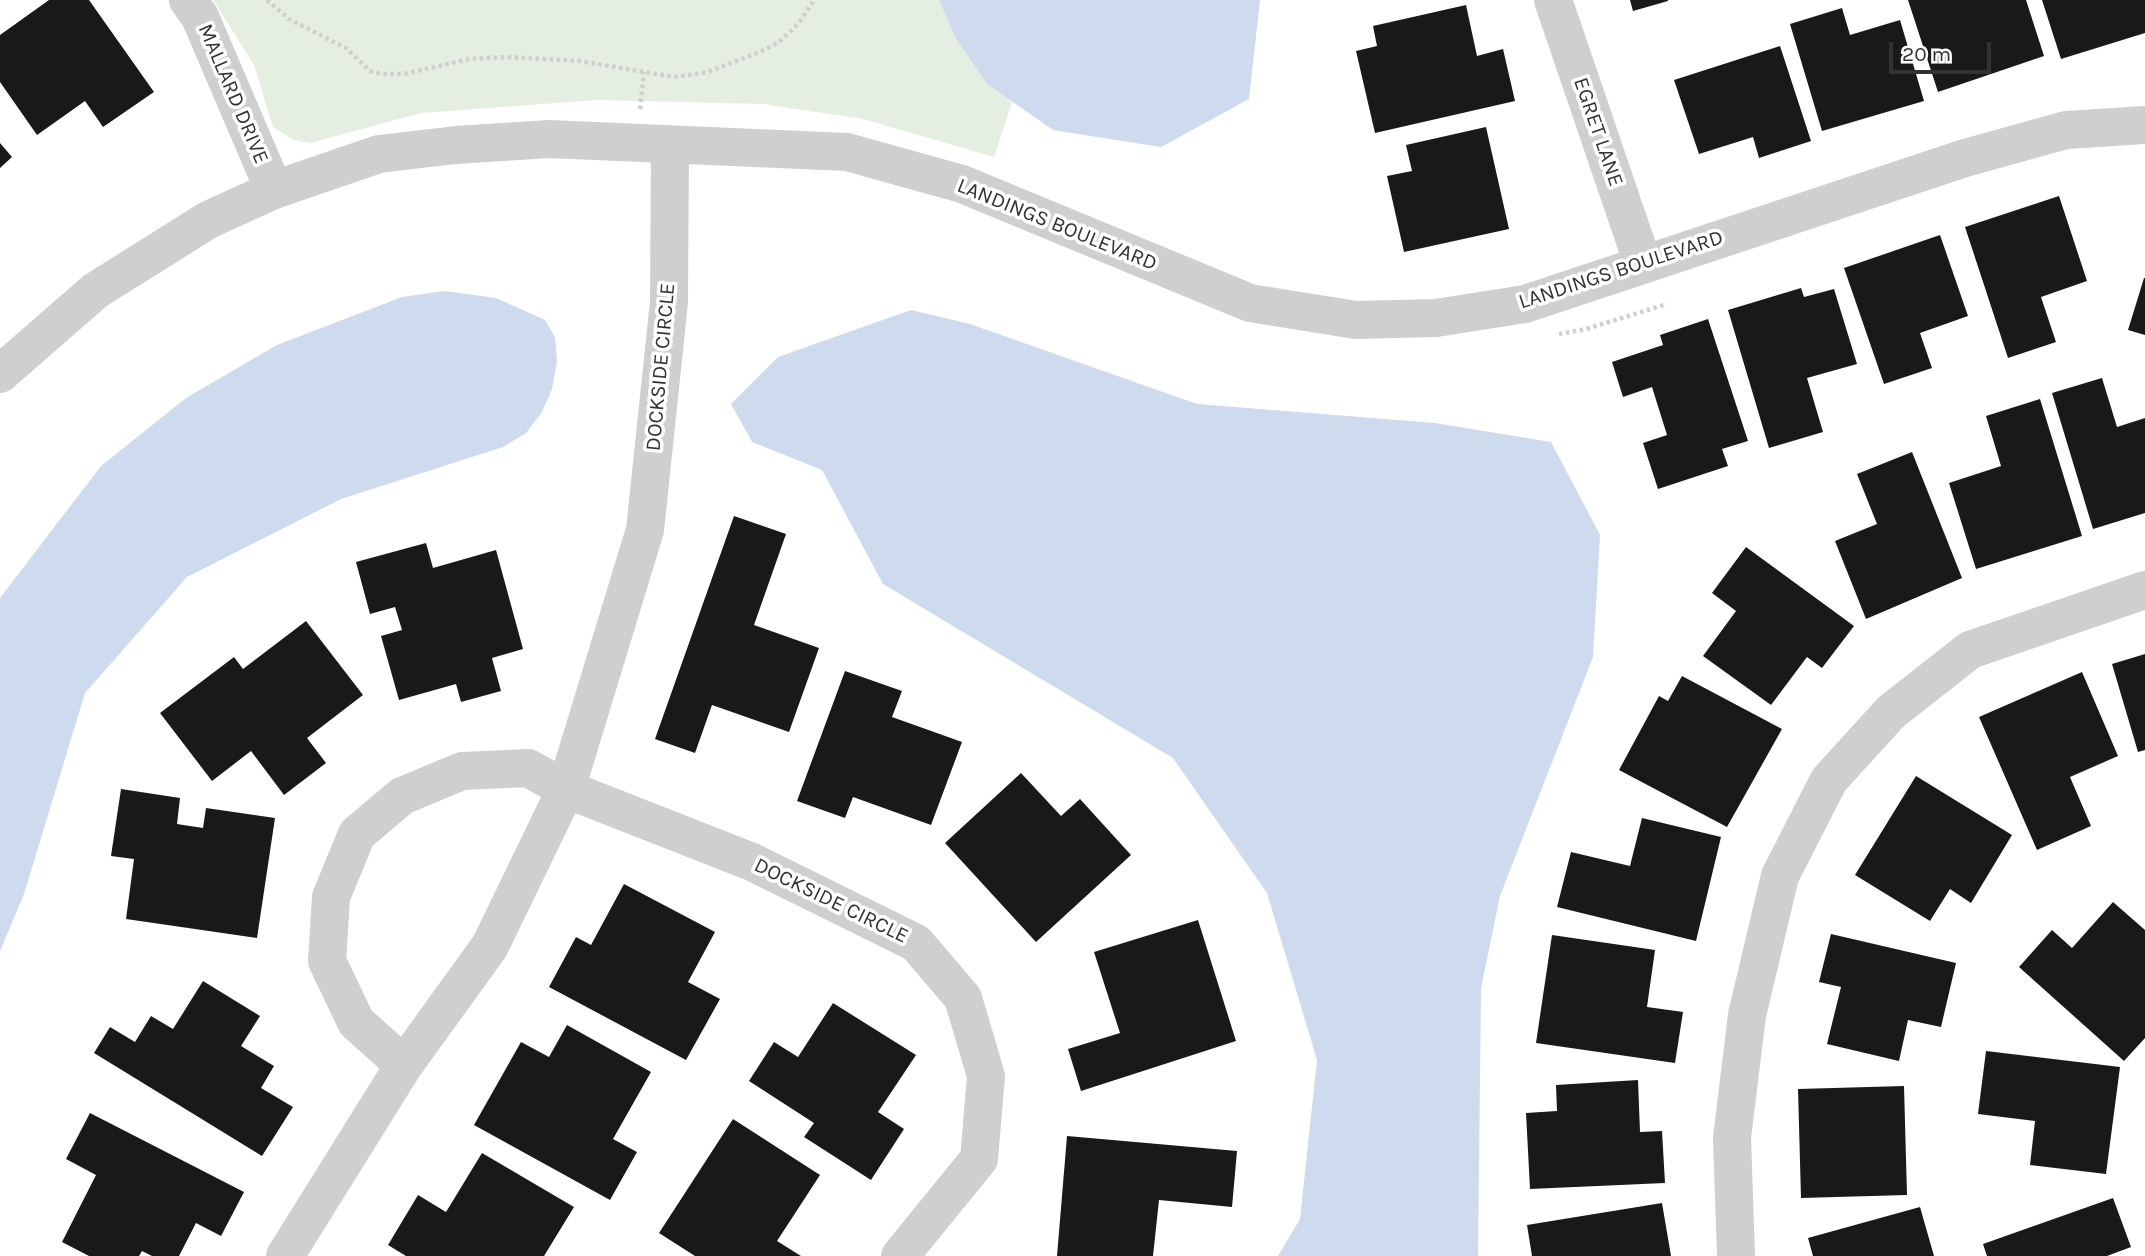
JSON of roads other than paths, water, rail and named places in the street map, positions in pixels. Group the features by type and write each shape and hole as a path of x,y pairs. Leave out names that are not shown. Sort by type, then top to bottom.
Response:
{"street":[{"name":"MALLARD DRIVE","path":"188,0 200,17 274,190"},
{"name":"EGRET LANE","path":"1553,0 1643,264"},
{"name":"LANDINGS BOULEVARD","path":"0,374 94,291 208,220 274,190 379,155 456,145 548,139 848,152 962,184 1250,303 1356,320 1437,318 1525,304 1965,158 2066,130 2145,125"},
{"name":"DOCKSIDE CIRCLE","path":"285,1256 404,1065 490,946 566,789 645,530 669,302 670,144"},
{"path":"1736,1256 1732,1138 1747,1015 1780,876 1829,779 1891,712 1970,650 2145,590"},
{"path":"404,1065 356,1022 327,961 331,897 357,834 402,796 462,771 528,768 566,789"},
{"name":"DOCKSIDE CIRCLE","path":"566,789 752,862 916,943 963,998 986,1076 979,1160 900,1256"}],"water":[{"path":"939,0 1260,0 1249,99 1161,147 1053,130 987,84 956,39"},
{"path":"444,291 496,298 545,320 555,337 557,361 552,389 542,412 526,433 503,447 341,499 187,577 85,693 24,894 0,951 0,598 101,466 186,398 277,345 402,297"},
{"path":"911,310 970,324 1197,404 1435,423 1551,442 1600,535 1593,657 1500,896 1481,988 1478,1256 1278,1256 1300,1219 1317,1060 1267,893 1173,758 883,584 822,470 752,442 731,404 778,357"}]}
